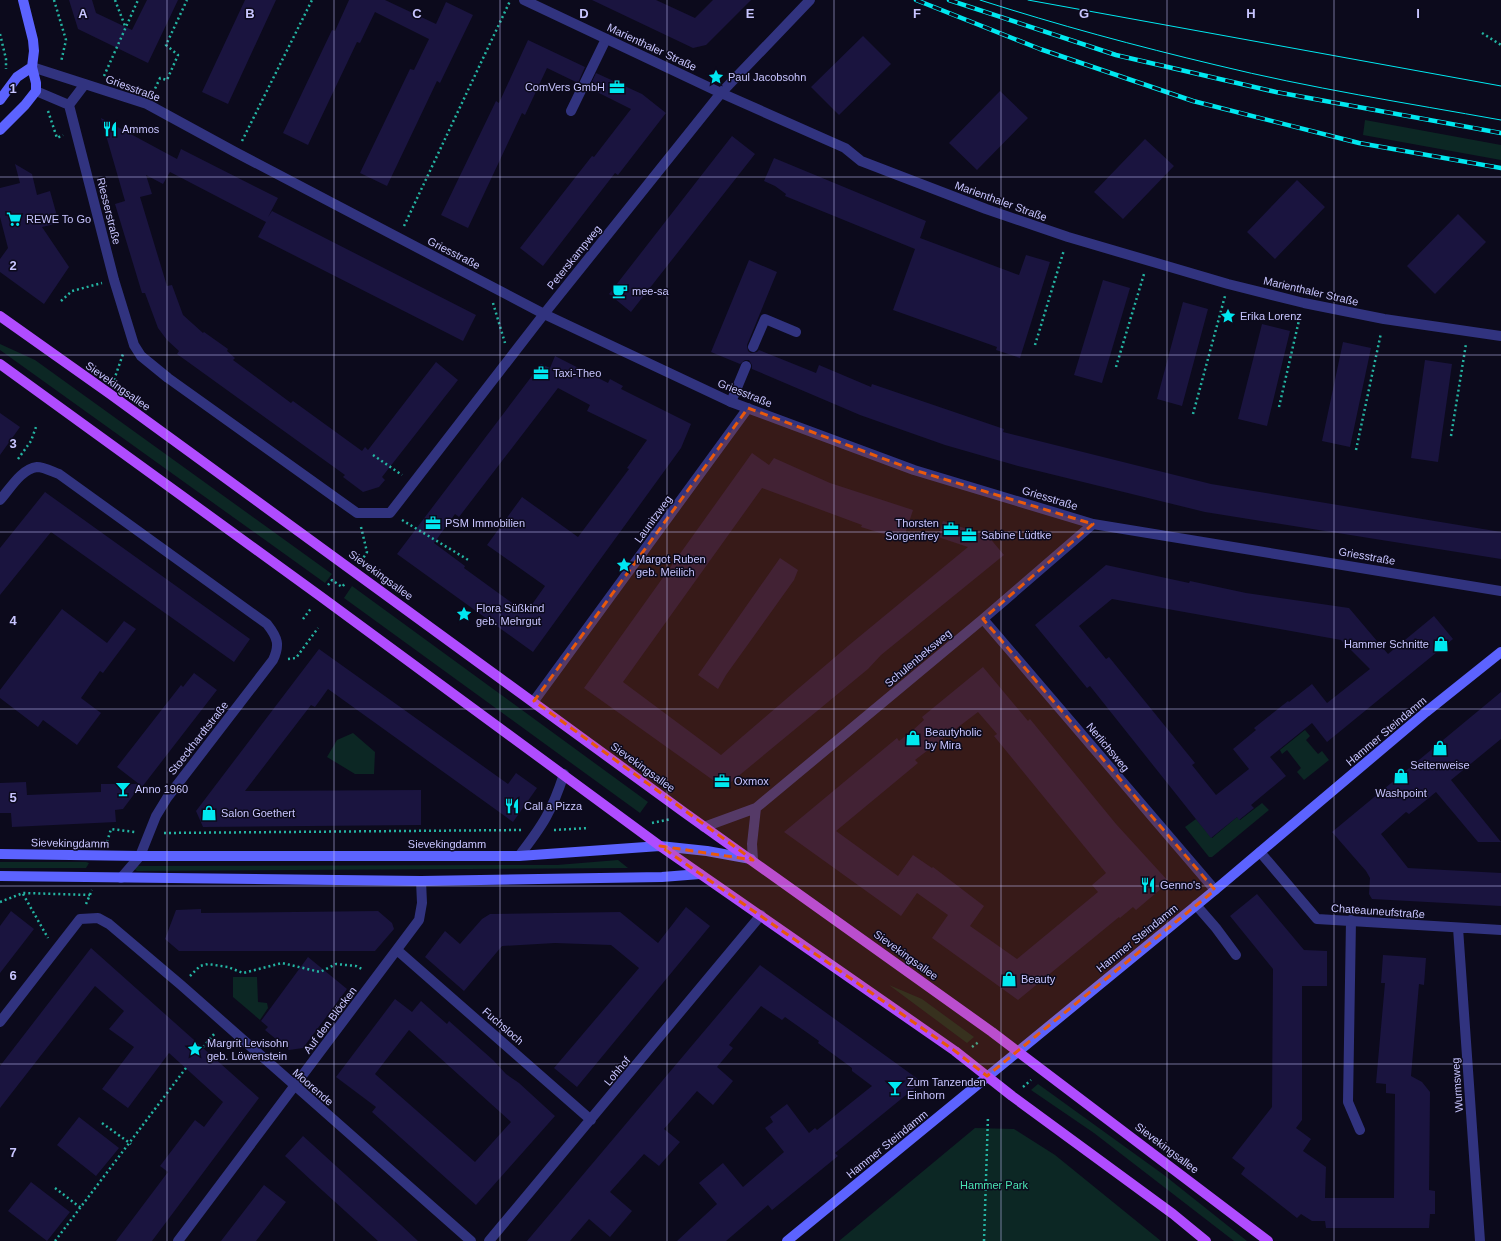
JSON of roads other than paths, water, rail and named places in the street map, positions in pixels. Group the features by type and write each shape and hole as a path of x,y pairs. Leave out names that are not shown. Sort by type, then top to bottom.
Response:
{"main road":[{"name":"Sievekingsallee","path":"0,316 534,701 704,827 753,860 1018,1051 1268,1241"},
{"path":"0,364 564,774 660,846 954,1051 1173,1214 1206,1241"}],"street":[{"path":"0,130 25,105 36,91 36,83 32,67 34,51 33,40 23,0"},
{"name":"Marienthaler Straße","path":"524,0 721,93 845,148 861,161 986,209 1148,262 1304,303 1384,319 1501,336"},
{"name":"Peterskampweg","path":"390,513 509,358 721,93 810,0"},
{"path":"571,111 606,39"},
{"path":"0,100 17,77 32,67"},
{"name":"Griesstraße","path":"32,67 148,104 235,152 544,314 731,402 914,470 1093,524 1501,591"},
{"path":"36,91 69,105 85,84"},
{"name":"Riesserstraße","path":"69,105 114,280 131,335 141,356 168,378 357,513 390,513"},
{"path":"753,347 765,319 796,332"},
{"path":"731,402 746,366"},
{"name":"Launitzweg","path":"534,701 748,408"},
{"name":"Stoeckhardtstraße","path":"0,500 20,476 38,467 59,474 267,624 275,634 278,649 273,660 167,798 156,816 140,856"},
{"name":"Schulenbeksweg","path":"704,827 756,808 983,619 1093,524"},
{"name":"Nerlichsweg","path":"983,619 1215,890"},
{"name":"Hammer Steindamm","path":"787,1241 1196,906 1426,712 1501,652"},
{"path":"518,856 539,830 555,802 564,774"},
{"path":"753,860 752,844 756,808"},
{"name":"Sievekingdamm","path":"0,854 140,856 518,856 660,846 707,851 753,860"},
{"name":"Chateauneufstraße","path":"1260,852 1317,919 1501,930"},
{"path":"121,878 140,856"},
{"path":"0,876 421,881 662,877 700,874"},
{"name":"Auf den Blöcken","path":"178,1241 377,978 419,920 422,902 421,881"},
{"path":"1196,906 1216,928 1236,955"},
{"name":"Lohhof","path":"489,1241 761,915"},
{"name":"Moorende","path":"0,1022 80,919 98,918 109,924 181,985 294,1087 471,1241"},
{"path":"1351,920 1348,1102 1360,1130"},
{"name":"Wurmsweg","path":"1458,928 1480,1241"},
{"name":"Fuchsloch","path":"397,950 591,1120"}],"tram line":[{"path":"980,0 1097,35 1251,73 1358,95 1501,120"},
{"path":"1028,0 1501,86"}],"railway":[{"path":"916,0 1040,49 1193,101 1359,143 1501,168"},
{"path":"949,0 1116,55 1276,92 1501,133"}],"place":[{"name":"Paul Jacobsohn","path":"716,77"},
{"name":"ComVers GmbH","path":"617,87"},
{"name":"Ammos","path":"110,129"},
{"name":"REWE To Go","path":"14,219"},
{"name":"mee-sa","path":"620,291"},
{"name":"Erika Lorenz","path":"1228,316"},
{"name":"Taxi-Theo","path":"541,373"},
{"name":"PSM Immobilien","path":"433,523"},
{"name":"Thorsten Sorgenfrey","path":"951,529"},
{"name":"Sabine Lüdtke","path":"969,535"},
{"name":"Margot Ruben geb. Meilich","path":"624,565"},
{"name":"Flora Süßkind geb. Mehrgut","path":"464,614"},
{"name":"Hammer Schnitte","path":"1441,644"},
{"name":"Beautyholic by Mira","path":"913,738"},
{"name":"Seitenweise","path":"1440,748"},
{"name":"Washpoint","path":"1401,776"},
{"name":"Oxmox","path":"722,781"},
{"name":"Anno 1960","path":"123,789"},
{"name":"Call a Pizza","path":"512,806"},
{"name":"Salon Goethert","path":"209,813"},
{"name":"Genno's","path":"1148,885"},
{"name":"Beauty","path":"1009,979"},
{"name":"Margrit Levisohn geb. Löwenstein","path":"195,1049"},
{"name":"Zum Tanzenden Einhorn","path":"895,1088"}],"park label":[{"name":"Hammer Park","path":"994,1185"}]}
